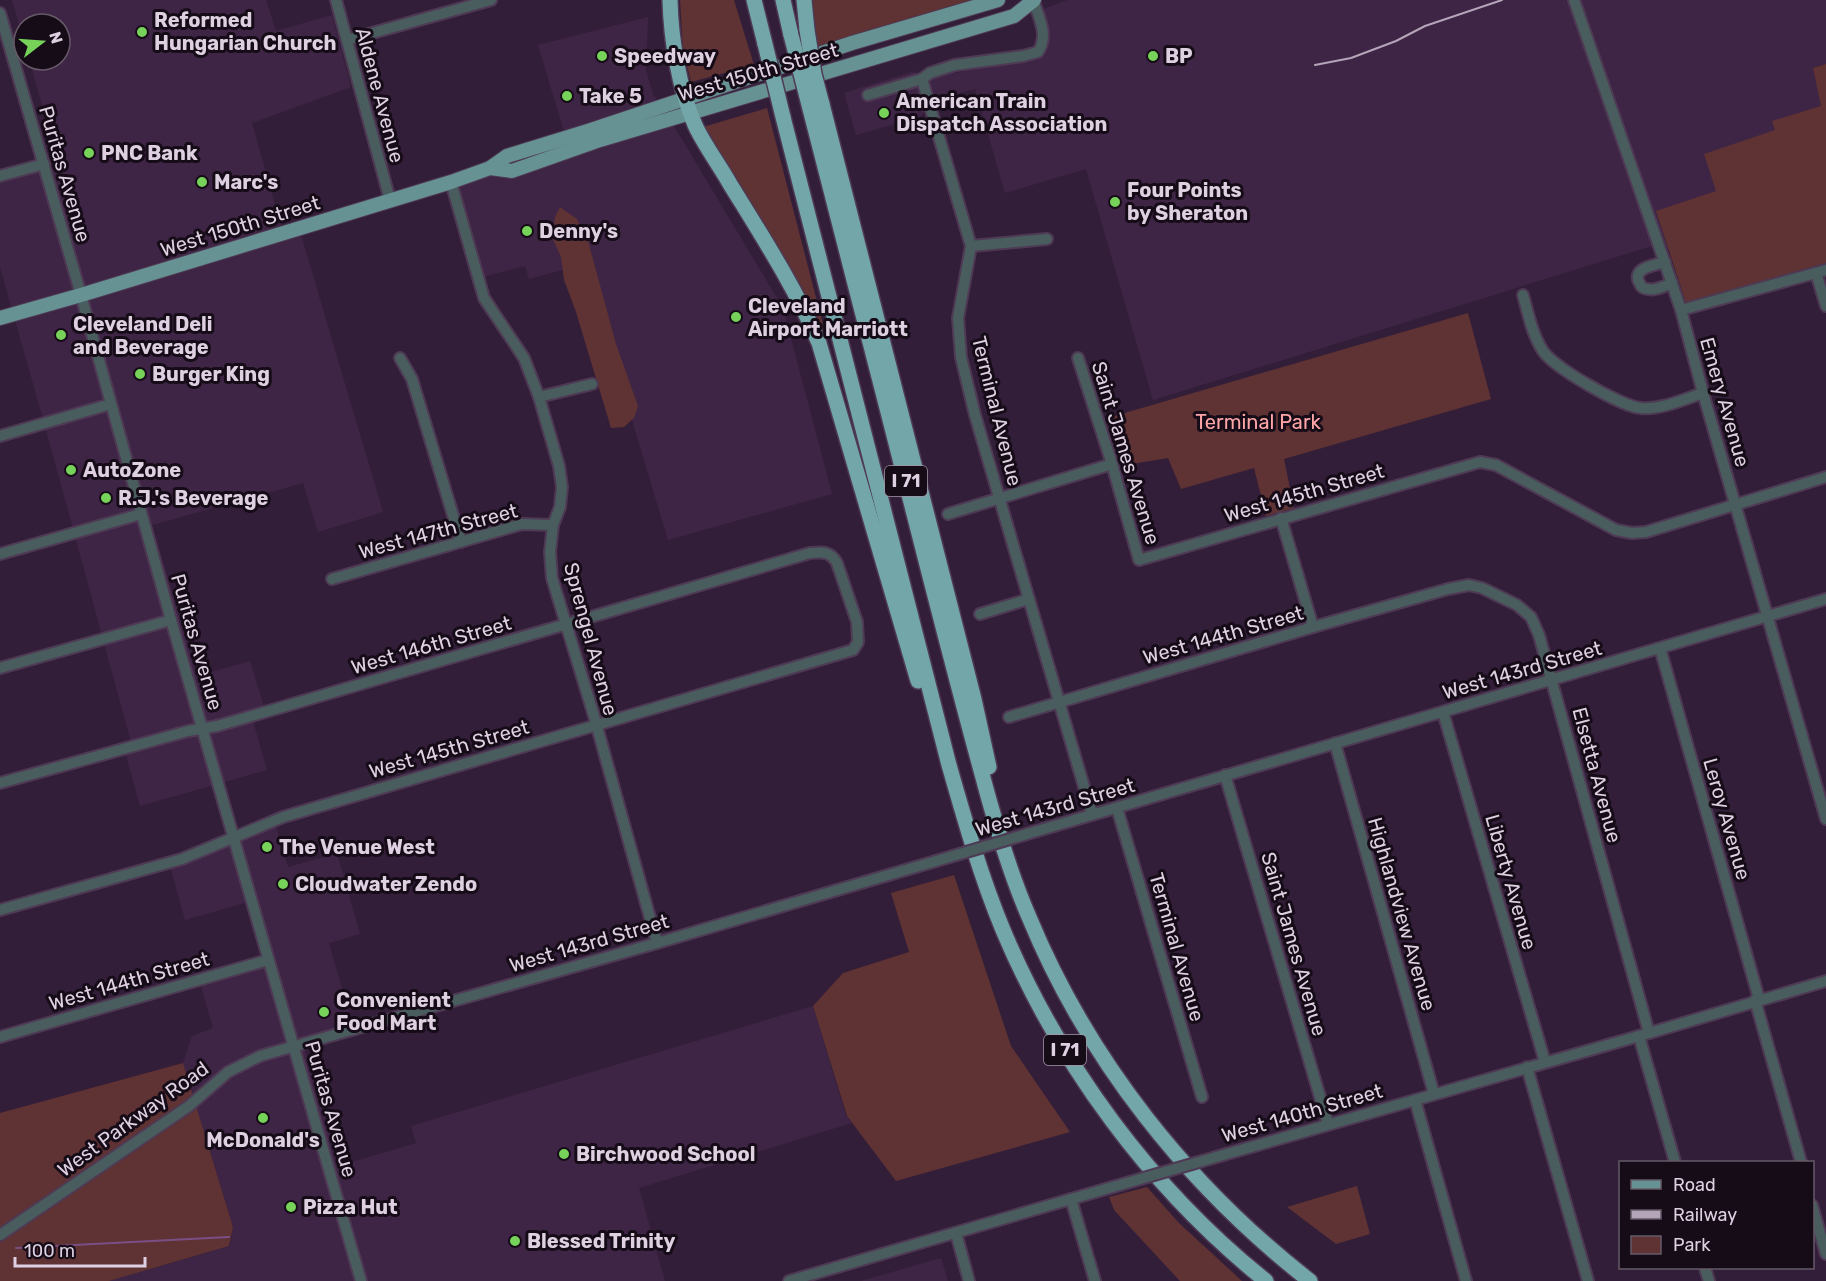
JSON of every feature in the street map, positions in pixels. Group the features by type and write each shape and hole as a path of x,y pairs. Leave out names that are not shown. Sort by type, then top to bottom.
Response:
{"highway":[{"path":"670,0 674,44 686,97 696,127 795,293 819,343 909,653 949,765"},
{"name":"I 71","path":"753,0 949,765 978,861 1003,930 1042,1011 1096,1098 1148,1166 1192,1215 1266,1281"},
{"path":"783,0 791,35 816,107"},
{"path":"804,0 816,107"},
{"name":"I 71","path":"816,107 982,735 1005,853 1029,919 1088,1035 1137,1106 1194,1174 1236,1218 1310,1281"}],"main road":[{"name":"West 150th Street","path":"0,318 81,296 451,182 490,168 507,156 852,43 998,0"},
{"name":"West 150th Street","path":"490,168 512,171 600,140 1014,16 1033,0"}],"street":[{"name":"Aldene Avenue","path":"336,0 390,200"},
{"path":"347,40 491,0"},
{"path":"868,94 922,79 930,73 955,65 1038,52 1043,41 1043,32 1033,0"},
{"name":"Emery Avenue","path":"1574,0 1681,310 1826,819"},
{"name":"Puritas Avenue","path":"0,13 2,27 44,164 171,620 361,1281"},
{"name":"Terminal Avenue","path":"922,79 971,246 958,318 961,357 975,415 1092,814"},
{"path":"0,176 44,164"},
{"name":"Sprengel Avenue","path":"451,182 484,298 524,358 539,397 559,466 562,487 560,507 553,525 550,552 552,578 596,724 657,943"},
{"path":"971,246 1047,239"},
{"path":"1665,262 1644,268 1639,274 1638,282 1642,288 1650,290 1672,283"},
{"path":"1681,310 1821,271 1826,306"},
{"path":"1522,295 1532,328 1543,352 1561,369 1624,404 1640,408 1658,407 1703,393"},
{"path":"400,358 412,379 461,542"},
{"name":"Saint James Avenue","path":"1078,358 1112,464 1139,560"},
{"path":"539,397 592,384"},
{"path":"0,436 111,404"},
{"name":"West 145th Street","path":"1139,560 1480,462 1496,465 1616,530 1632,533 1646,532 1736,504"},
{"path":"948,514 1112,464"},
{"path":"1736,504 1826,477"},
{"path":"0,554 141,514"},
{"path":"1281,518 1313,627"},
{"name":"West 147th Street","path":"332,579 522,524 553,525"},
{"name":"West 146th Street","path":"0,783 203,727 217,726 810,553 825,552 832,556 848,591"},
{"name":"Elsetta Avenue","path":"1449,590 1469,585 1482,588 1517,605 1532,617 1552,680 1675,1161"},
{"name":"West 144th Street","path":"1009,717 1313,627 1449,590"},
{"name":"West 145th Street","path":"0,910 182,859 283,817 853,650 858,642 857,622 848,591"},
{"path":"980,614 1029,599"},
{"name":"West 143rd Street","path":"294,1047 657,943 1826,599"},
{"path":"0,668 171,620"},
{"name":"Leroy Avenue","path":"1660,648 1801,1161"},
{"name":"Liberty Avenue","path":"1443,711 1545,1062"},
{"name":"Highlandview Avenue","path":"1335,743 1434,1094"},
{"name":"Saint James Avenue","path":"1225,775 1328,1124"},
{"name":"Terminal Avenue","path":"1117,808 1202,1097"},
{"name":"West 144th Street","path":"0,1037 268,960"},
{"name":"West 140th Street","path":"789,1281 1826,981"},
{"name":"West Parkway Road","path":"0,1235 189,1106 228,1072 260,1056 294,1047"},
{"path":"1527,1067 1588,1281"},
{"path":"1415,1100 1467,1281"},
{"path":"1071,1199 1095,1281"},
{"path":"1814,1212 1826,1254"},
{"path":"956,1233 969,1281"}],"shaded area":[{"path":"12,0 266,0 276,31 332,15 351,87 252,123 282,229 298,225 383,512 318,532 303,483 152,525 197,676 250,661 267,717 253,721 267,770 140,806 123,744 131,742 0,267 0,183 60,166 33,72 72,72 72,12 15,12"},
{"path":"1067,0 1826,0 1826,64 1813,68 1826,127 1732,233 1667,250 1652,246 1153,400 1086,169 1005,193 975,89 935,100 929,78 1045,56 1039,11"},
{"path":"648,17 646,70 653,94 783,308 832,494 668,540 585,264 529,279 525,266 482,277 452,180 568,145 538,45"},
{"path":"915,71 927,109 920,117 856,135 844,93"},
{"path":"275,823 288,867 337,853 360,934 329,943 355,1034 305,1050 339,1166 416,1143 411,1126 813,1006 846,1116 852,1123 639,1188 665,1281 109,1281 230,1246 233,1227 183,1063 192,1036 213,1028 200,983 264,965 248,902 185,920 170,866"},
{"path":"941,1258 948,1281 861,1281"}],"green space":[{"path":"680,0 734,0 754,65 691,82 683,50"},
{"path":"812,0 983,0 819,51"},
{"path":"1826,64 1826,263 1686,303 1656,211 1716,191 1704,154 1775,130 1772,121 1821,106 1813,68"},
{"path":"767,108 828,344 823,345 703,127"},
{"path":"560,207 577,219 588,241 616,344 638,406 634,418 624,427 611,428 564,280 561,257 552,237 555,217"},
{"name":"Terminal Park","path":"1468,313 1491,399 1284,459 1294,508 1266,516 1254,468 1181,489 1168,458 1126,465 1111,417"},
{"path":"954,875 1011,1046 1070,1132 896,1181 847,1116 813,1006 843,973 909,952 891,893"},
{"path":"183,1063 233,1227 229,1246 109,1281 0,1281 0,1113"},
{"path":"1357,1186 1370,1234 1336,1244 1287,1207"},
{"path":"1147,1187 1179,1223 1242,1281 1180,1281 1114,1210 1109,1197"}],"waterway":[{"path":"16,1248 229,1237"}],"railway":[{"path":"1315,65 1351,58 1396,41 1425,26 1502,0"}],"place":[{"name":"Reformed Hungarian Church","path":"142,32"},
{"name":"Speedway","path":"602,56"},
{"name":"BP","path":"1153,56"},
{"name":"Take 5","path":"567,96"},
{"name":"American Train Dispatch Association","path":"884,113"},
{"name":"PNC Bank","path":"89,153"},
{"name":"Marc's","path":"202,182"},
{"name":"Four Points by Sheraton","path":"1115,202"},
{"name":"Denny's","path":"527,231"},
{"name":"Cleveland Airport Marriott","path":"736,317"},
{"name":"Cleveland Deli and Beverage","path":"61,335"},
{"name":"Burger King","path":"140,374"},
{"name":"AutoZone","path":"71,470"},
{"name":"R.J.'s Beverage","path":"106,498"},
{"name":"The Venue West","path":"267,847"},
{"name":"Cloudwater Zendo","path":"283,884"},
{"name":"Convenient Food Mart","path":"324,1012"},
{"name":"McDonald's","path":"263,1118"},
{"name":"Birchwood School","path":"564,1154"},
{"name":"Pizza Hut","path":"291,1207"},
{"name":"Blessed Trinity","path":"515,1241"}]}
